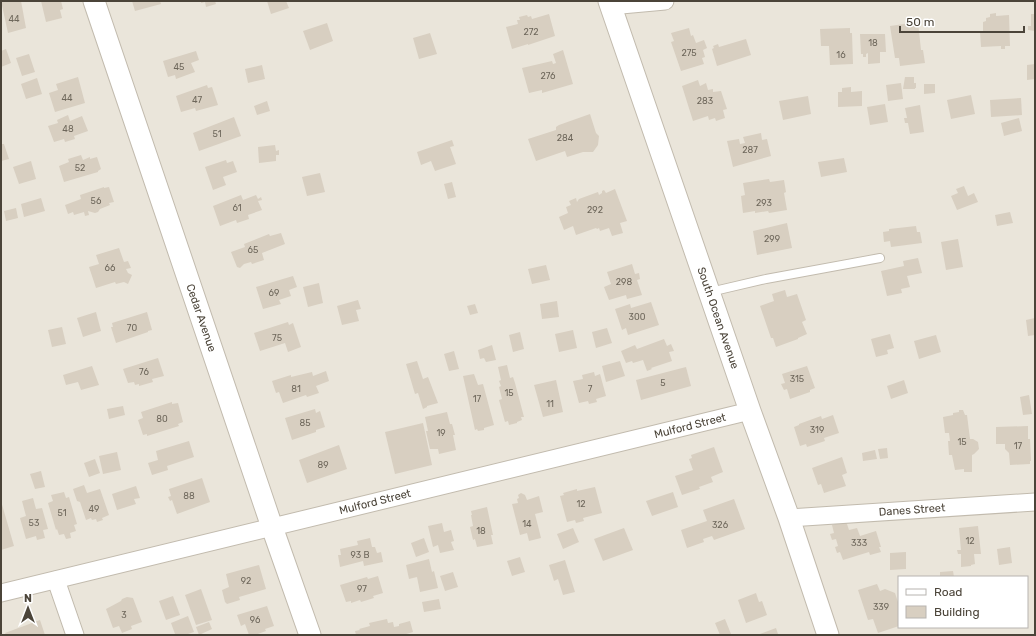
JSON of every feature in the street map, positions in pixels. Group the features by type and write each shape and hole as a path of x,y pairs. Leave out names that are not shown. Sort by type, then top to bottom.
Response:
{"street":[{"name":"Cedar Avenue","path":"94,1 310,635"},
{"path":"610,3 665,1"},
{"name":"South Ocean Avenue","path":"610,3 750,411 789,518 828,635"},
{"name":"Mulford Street","path":"1,593 750,411"},
{"name":"Danes Street","path":"789,518 1035,502"},
{"path":"56,580 75,635"}],"lane":[{"path":"709,293 766,278 880,258"}],"shaded area":[{"path":"1,1 1035,1 1035,635 1,635"}],"building":[{"path":"1,1 21,1 26,28 8,33"},
{"path":"41,1 61,1 63,9 60,10 62,18 46,22"},
{"path":"132,1 160,1 161,4 135,11"},
{"path":"201,1 215,1 216,4 206,7 205,2 201,3"},
{"path":"267,1 286,1 289,8 271,14"},
{"path":"996,13 996,16 1009,15 1010,46 1005,46 1005,49 1001,49 1001,46 981,47 980,32 983,32 983,22 986,21 986,18 990,17 990,14"},
{"path":"549,14 555,36 512,49 506,27 518,24 517,20 520,20 519,17 527,15 528,17 531,16 532,19"},
{"path":"1031,14 1035,14 1035,31 1028,30 1028,26 1031,26"},
{"path":"918,22 921,50 923,50 925,63 900,66 899,58 895,58 890,26"},
{"path":"327,23 333,41 310,50 303,31"},
{"path":"689,28 691,36 693,35 696,43 704,40 707,48 703,50 705,57 702,58 704,64 681,71 671,42 674,41 671,33"},
{"path":"850,28 850,33 852,33 853,64 830,65 829,46 821,46 820,29"},
{"path":"430,33 437,54 419,59 413,38"},
{"path":"860,34 885,34 886,52 880,52 880,63 868,64 868,53 866,54 866,57 863,57 863,54 861,54"},
{"path":"746,39 751,55 717,66 712,49 714,48 713,46 718,44 719,47"},
{"path":"6,49 11,63 1,67 1,51"},
{"path":"563,50 573,84 542,93 542,90 529,93 522,68 552,61 553,64 556,63 553,54"},
{"path":"196,51 199,60 191,63 195,72 176,79 175,75 168,77 163,61"},
{"path":"29,54 35,72 22,76 16,58"},
{"path":"1035,64 1035,79 1027,80 1027,65"},
{"path":"262,65 265,79 248,83 245,69"},
{"path":"78,77 85,103 55,112 49,93 58,90 56,84"},
{"path":"905,77 914,77 914,83 916,83 915,89 903,89"},
{"path":"37,78 42,94 26,99 21,84"},
{"path":"698,80 700,86 706,83 708,90 713,89 713,92 721,91 727,109 723,110 725,118 716,121 715,118 709,120 708,116 693,121 682,86"},
{"path":"901,83 903,99 888,101 886,85"},
{"path":"924,84 935,84 935,93 924,94"},
{"path":"207,85 208,88 212,87 218,105 196,111 195,108 181,112 176,96"},
{"path":"851,87 851,92 862,91 862,106 838,107 838,92 842,92 842,88"},
{"path":"971,95 975,114 951,119 947,100"},
{"path":"808,96 811,114 783,120 779,101"},
{"path":"1021,98 1022,115 991,117 990,100"},
{"path":"267,101 270,111 257,115 254,106"},
{"path":"885,104 888,122 870,125 867,107"},
{"path":"920,105 924,132 910,134 908,123 905,123 904,118 907,118 905,108"},
{"path":"590,114 596,133 599,136 598,145 593,152 583,152 567,157 565,151 536,161 528,139 556,130 556,127 559,125"},
{"path":"68,115 70,121 82,116 88,131 74,136 75,139 65,142 64,139 54,142 48,126 58,123 57,120"},
{"path":"234,117 241,136 199,151 193,133"},
{"path":"1019,118 1022,131 1004,136 1001,123"},
{"path":"761,133 762,140 767,139 771,156 733,167 727,141 739,139 740,144 745,143 743,137"},
{"path":"452,140 454,146 450,147 456,164 435,171 431,161 421,165 417,152"},
{"path":"1,144 4,144 9,159 1,161"},
{"path":"275,145 276,151 279,150 279,155 276,155 276,161 259,163 258,147"},
{"path":"81,155 83,160 90,157 90,159 97,157 101,169 98,172 64,182 59,166 69,162 68,159"},
{"path":"844,158 847,172 821,177 818,162"},
{"path":"226,160 227,163 233,161 237,172 223,177 226,185 213,190 205,167"},
{"path":"31,161 36,179 19,184 13,167"},
{"path":"320,173 325,192 307,196 302,177"},
{"path":"769,179 770,182 784,180 786,192 784,193 787,210 769,213 768,211 755,213 755,211 743,213 741,196 745,195 743,183"},
{"path":"452,182 456,197 448,199 444,184"},
{"path":"964,186 968,196 974,193 978,202 957,210 951,196 958,193 956,189"},
{"path":"104,187 109,187 114,202 109,203 110,205 95,213 88,211 89,215 85,216 84,212 74,215 73,212 68,214 65,205 81,199 80,195"},
{"path":"615,189 627,221 620,223 623,233 612,236 609,228 600,231 599,228 596,228 576,235 573,226 564,230 559,217 568,213 566,207 571,205 569,201 576,198 577,202 579,199 598,192 599,195 604,190 606,193"},
{"path":"241,195 243,200 256,195 258,199 261,197 262,200 258,201 262,210 248,215 249,219 237,223 236,220 220,226 213,206"},
{"path":"41,198 45,211 24,217 21,204"},
{"path":"16,208 18,218 6,221 4,211"},
{"path":"1010,212 1013,223 997,226 995,215"},
{"path":"787,223 792,248 757,255 753,231"},
{"path":"916,226 917,232 920,232 922,243 891,247 890,241 884,242 883,232 889,231 889,229"},
{"path":"281,233 285,244 262,253 264,260 252,264 251,262 244,264 240,268 237,267 231,252 245,247 244,244 269,234 270,236"},
{"path":"958,239 963,267 946,270 941,242"},
{"path":"119,248 124,262 128,261 131,268 126,269 128,273 132,275 128,284 124,282 116,284 115,282 96,288 89,267 99,264 96,255"},
{"path":"918,258 922,273 907,276 910,287 901,289 902,293 887,296 881,271 904,266 903,261"},
{"path":"632,264 635,274 639,273 640,279 637,280 642,295 627,299 626,295 609,300 604,287 611,284 607,272"},
{"path":"546,265 550,280 532,284 528,269"},
{"path":"293,276 297,287 289,290 291,296 279,300 281,304 263,309 256,287"},
{"path":"319,283 323,303 308,307 303,287"},
{"path":"785,290 787,297 797,294 806,320 802,322 807,334 776,347 773,338 771,338 760,306 774,301 772,294"},
{"path":"358,300 361,309 356,310 359,321 342,325 337,306"},
{"path":"557,301 559,317 542,319 540,304"},
{"path":"651,302 659,325 628,335 626,328 622,330 615,309 630,304 631,308"},
{"path":"475,304 478,313 470,315 467,306"},
{"path":"96,312 101,331 83,337 77,318"},
{"path":"147,312 152,330 116,343 111,327 113,327 112,323"},
{"path":"1035,318 1035,335 1028,336 1026,320"},
{"path":"288,322 289,325 293,323 301,347 288,352 285,343 260,351 254,333"},
{"path":"62,327 66,344 52,347 48,330"},
{"path":"607,328 612,343 596,348 592,332"},
{"path":"573,330 577,348 559,352 555,334"},
{"path":"520,332 524,349 513,352 509,335"},
{"path":"890,334 894,348 887,350 888,354 876,357 871,339"},
{"path":"936,335 941,352 919,359 914,341"},
{"path":"664,339 667,346 671,344 674,351 669,352 672,361 651,368 652,369 647,371 643,360 633,363 632,361 626,363 621,351 635,345 637,349"},
{"path":"492,345 496,360 486,362 484,358 480,359 478,350"},
{"path":"454,351 459,369 449,371 444,354"},
{"path":"158,358 164,376 152,379 153,382 139,386 139,384 135,385 134,382 128,383 123,369"},
{"path":"417,361 423,379 428,377 438,403 427,406 423,409 418,393 415,394 406,364"},
{"path":"620,361 625,376 606,382 602,366"},
{"path":"507,365 510,378 513,377 515,383 524,417 521,417 522,420 517,423 509,425 508,421 505,422 499,400 502,399 499,387 501,386 499,381 501,380 498,367"},
{"path":"92,366 99,385 81,390 78,382 66,385 63,375"},
{"path":"807,366 815,388 810,390 810,392 790,399 787,389 784,390 781,384 785,383 782,374"},
{"path":"686,367 691,386 641,400 636,380"},
{"path":"326,371 329,381 316,386 319,393 307,397 306,395 283,403 279,392 276,393 272,381 291,375 291,377 312,372 313,376"},
{"path":"594,372 595,376 600,374 606,396 596,399 597,402 589,404 588,401 579,403 573,381 583,379 582,375"},
{"path":"474,374 478,385 483,384 494,425 478,431 477,429 475,430 463,376"},
{"path":"556,380 563,412 543,417 534,385"},
{"path":"904,380 908,393 891,399 887,386"},
{"path":"1029,395 1032,414 1023,415 1020,397"},
{"path":"172,402 172,404 178,403 183,422 178,424 179,426 147,436 147,434 143,435 138,420 143,418 141,412"},
{"path":"123,406 125,415 109,419 107,409"},
{"path":"315,409 316,413 320,411 325,427 316,430 316,432 292,440 285,418"},
{"path":"959,410 963,410 965,415 967,415 970,439 978,442 979,449 972,455 972,472 964,472 964,469 955,470 952,455 949,455 949,433 945,433 943,417 953,415 953,413 959,412"},
{"path":"447,412 455,435 453,435 456,450 439,454 438,449 430,449 425,417"},
{"path":"833,415 839,433 824,438 825,441 807,447 806,444 800,446 794,427 821,416 822,419"},
{"path":"423,423 432,465 395,474 385,432"},
{"path":"1028,426 1028,439 1030,439 1030,464 1010,465 1009,453 1005,449 1005,444 996,444 996,427"},
{"path":"189,441 194,457 167,466 168,470 152,475 148,463 158,460 156,451"},
{"path":"339,445 347,469 307,483 299,460"},
{"path":"714,447 723,472 711,477 713,482 699,487 700,489 682,495 675,476 693,470 689,459 692,458 691,455"},
{"path":"887,448 888,458 880,459 878,449"},
{"path":"875,450 877,459 863,461 862,453"},
{"path":"117,452 121,470 103,474 99,456"},
{"path":"842,457 847,473 842,475 846,486 824,493 821,484 818,485 812,468"},
{"path":"95,459 100,473 89,477 84,463"},
{"path":"41,471 45,487 35,489 30,474"},
{"path":"202,478 210,502 177,514 172,500 170,501 168,497 171,496 169,489"},
{"path":"84,485 87,493 100,489 109,515 102,518 103,520 97,522 96,519 92,520 91,518 86,520 80,502 77,501 73,489"},
{"path":"136,486 140,498 134,499 136,504 117,510 112,494"},
{"path":"595,487 602,513 583,518 584,521 576,523 575,520 567,522 560,496 564,495 563,493 577,489 577,491"},
{"path":"64,492 66,498 69,497 77,524 74,525 76,531 70,533 71,538 66,539 64,534 59,535 57,529 56,530 48,503 53,501 51,495"},
{"path":"673,492 678,507 652,516 646,501"},
{"path":"521,493 525,495 527,500 539,496 543,512 535,514 541,538 529,541 527,533 520,535 512,504 518,503 518,495"},
{"path":"33,498 36,509 42,508 48,529 43,530 45,538 37,540 36,536 26,539 20,518 26,516 22,501"},
{"path":"734,499 745,529 714,540 712,536 703,539 704,542 687,548 681,530 707,521 703,510"},
{"path":"1,501 14,546 1,550"},
{"path":"487,507 493,535 491,535 493,544 477,547 475,539 473,540 470,527 473,526 471,511"},
{"path":"846,521 849,530 857,528 860,536 876,531 881,552 870,555 869,552 843,560 840,552 837,553 835,547 838,546 836,539 832,540 830,534 834,533 832,525"},
{"path":"442,523 444,532 451,530 454,541 451,542 454,550 440,553 438,545 433,547 428,526"},
{"path":"978,526 981,554 974,554 975,564 961,567 961,554 958,554 957,550 961,550 959,528"},
{"path":"573,528 579,542 563,549 557,534"},
{"path":"624,528 633,550 603,561 594,539"},
{"path":"370,538 372,547 375,547 377,553 381,552 383,562 364,566 363,561 340,567 338,555 341,555 340,549 358,545 357,541"},
{"path":"424,538 429,552 416,557 411,543"},
{"path":"1010,547 1012,563 999,565 997,549"},
{"path":"906,552 906,569 890,570 890,553"},
{"path":"520,557 525,572 512,576 507,561"},
{"path":"429,559 432,572 434,571 438,588 420,592 417,577 409,579 406,565"},
{"path":"565,560 575,592 563,595 558,579 554,581 549,565"},
{"path":"259,565 266,589 239,597 240,600 227,604 225,602 222,590 229,587 226,574"},
{"path":"953,571 954,576 940,576 940,572"},
{"path":"453,572 458,587 445,591 440,576"},
{"path":"378,576 383,593 373,596 374,598 361,602 360,600 351,603 351,601 346,602 340,585 367,577 368,579"},
{"path":"877,584 880,591 885,589 895,593 898,602 898,626 878,633 873,619 868,620 858,590"},
{"path":"201,589 212,620 196,625 185,595"},
{"path":"756,593 759,602 762,601 767,615 746,623 738,600"},
{"path":"173,596 180,615 166,620 159,601"},
{"path":"127,597 133,598 142,622 131,626 132,629 122,633 119,626 113,628 106,609"},
{"path":"439,599 441,609 424,612 422,602"},
{"path":"267,606 274,626 255,635 249,635 245,624 241,626 237,615"},
{"path":"188,616 194,632 185,635 175,634 171,623"},
{"path":"387,619 388,623 393,622 394,627 410,621 413,632 403,635 356,635 355,631 370,626 369,623"},
{"path":"725,619 731,634 720,635 715,623"},
{"path":"40,620 45,635 6,635 5,633"},
{"path":"209,622 212,629 199,635 196,627"},
{"path":"776,628 778,634 757,635"}]}
